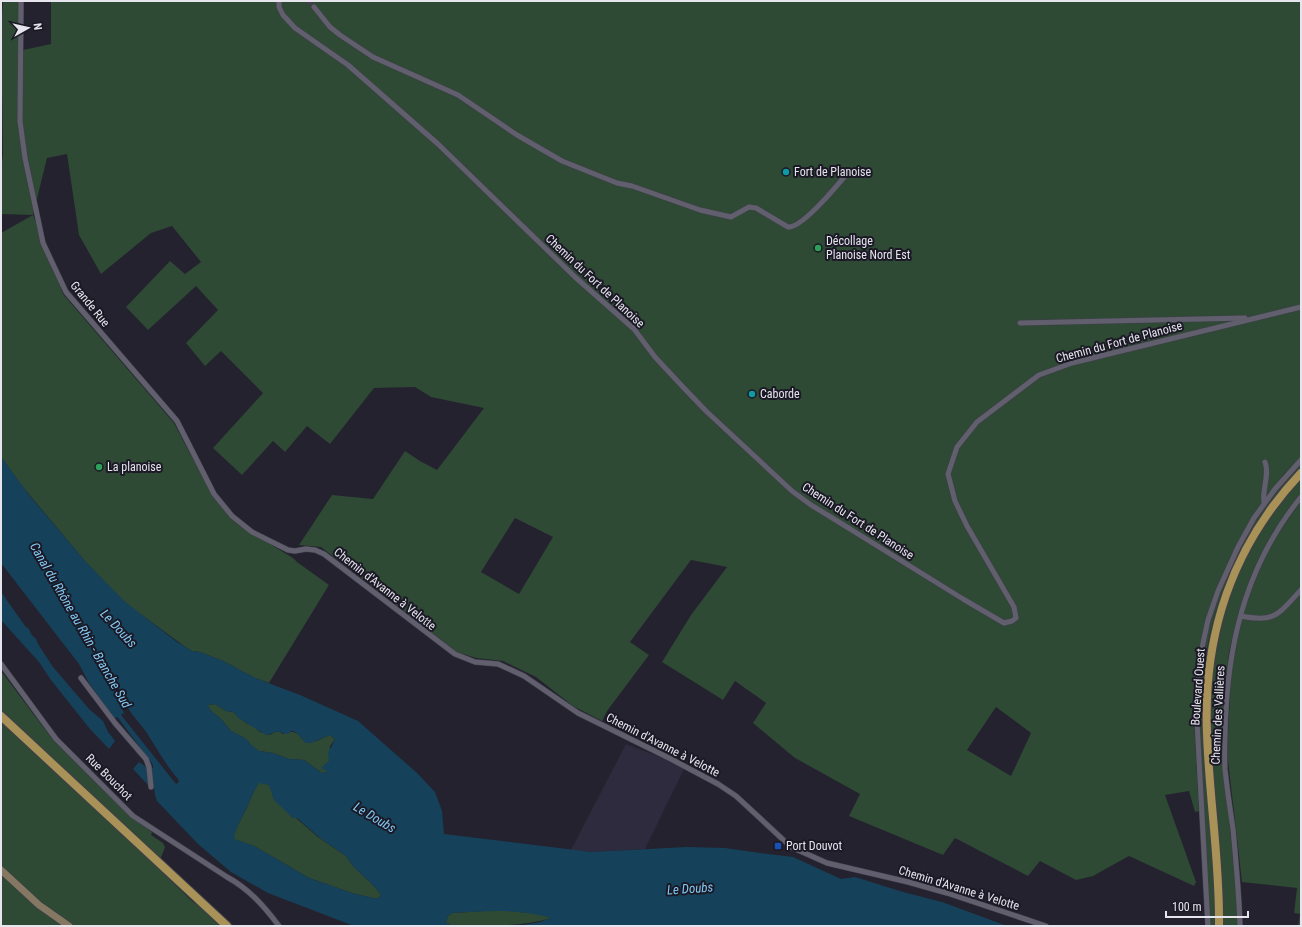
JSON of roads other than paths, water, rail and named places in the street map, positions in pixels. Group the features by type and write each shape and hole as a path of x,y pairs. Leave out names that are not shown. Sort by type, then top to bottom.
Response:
{"main road":[{"name":"Boulevard Ouest","path":"1219,926 1218,890 1206,724 1208,679 1212,647 1222,604 1244,554 1256,531 1270,510 1301,473"},
{"path":"1,716 226,926"}],"street":[{"name":"Grande Rue","path":"21,1 20,121 25,158 43,243 66,292 177,421 214,494 232,516 252,532 288,550"},
{"name":"Chemin du Fort de Planoise","path":"280,1 279,7 283,15 295,28 348,65 438,144 575,277 634,329 686,391 792,491 811,505 956,596 1004,623 1012,621 1016,618 1014,607 967,526 955,501 948,474 956,447 977,422 1039,375 1072,363 1301,307"},
{"path":"314,7 330,27 373,57 458,95 517,135 555,157 617,183 632,186 700,210 731,217 749,207 756,208 788,227 793,227 803,220 829,195 845,176"},
{"path":"1020,323 1256,318"},
{"name":"Chemin des Vallières","path":"1208,926 1197,717 1198,668 1204,634 1218,591 1245,533 1264,502 1301,460"},
{"name":"Chemin des Vallières","path":"1264,502 1263,490 1267,472 1265,462"},
{"name":"Chemin des Vallières","path":"1240,926 1239,884 1224,754 1229,669 1235,637 1249,587 1264,552 1286,515 1301,497"},
{"name":"Chemin d'Avanne à Velotte","path":"288,550 316,550 324,554 455,654 475,662 498,664 524,676 578,713 718,784 736,796 791,847 826,863 940,891 1046,926"},
{"path":"1241,616 1269,618 1277,615 1301,590"},
{"name":"Rue Bouchot","path":"1,664 56,739 133,816 240,884 254,896 278,926"},
{"path":"81,678 115,723 146,759 150,767 151,787"},
{"path":"1,870 39,905 69,926"}],"water":[{"path":"1,457 29,495 84,560 124,601 177,642 192,651 200,652 223,661 255,678 300,695 358,721 417,773 435,792 442,811 444,834 591,852 687,847 725,848 793,857 841,879 855,877 942,902 1007,926 517,926 540,922 551,918 514,911 502,911 452,913 448,916 446,923 453,926 354,926 268,893 231,872 198,844 157,801 154,787 147,784 133,769 139,762 146,767 153,768 153,765 119,719 117,717 114,719 89,683 79,664 1,563","holes":["114,682 129,710 147,733 178,779 179,782 176,784 121,715 123,713 125,716 113,683","215,704 226,711 233,712 237,715 237,717 266,735 277,732 288,734 293,731 306,743 311,743 330,735 335,739 328,753 329,761 321,768 328,772 322,773 304,760 289,759 273,753 259,751 246,739 231,731 207,705","259,783 269,785 274,800 293,818 297,818 320,838 346,856 353,866 381,894 378,899 355,894 309,878 254,846 234,839 237,827"]},
{"path":"1,592 36,639 53,667 89,709 103,721 108,732 115,741 109,749 90,729 51,680 39,662 1,620"}],"tunnel":[{"path":"308,1 314,7"}],"place":[{"name":"Fort de Planoise","path":"786,172"},
{"name":"Décollage Planoise Nord Est","path":"818,248"},
{"name":"Caborde","path":"752,394"},
{"name":"La planoise","path":"99,467"},
{"name":"Port Douvot","path":"778,846"}],"water label":[{"name":"Canal du Rhône au Rhin - Branche Sud","path":"81,625"},
{"name":"Le Doubs","path":"119,628"},
{"name":"Le Doubs","path":"375,817"},
{"name":"Le Doubs","path":"690,888"}]}
